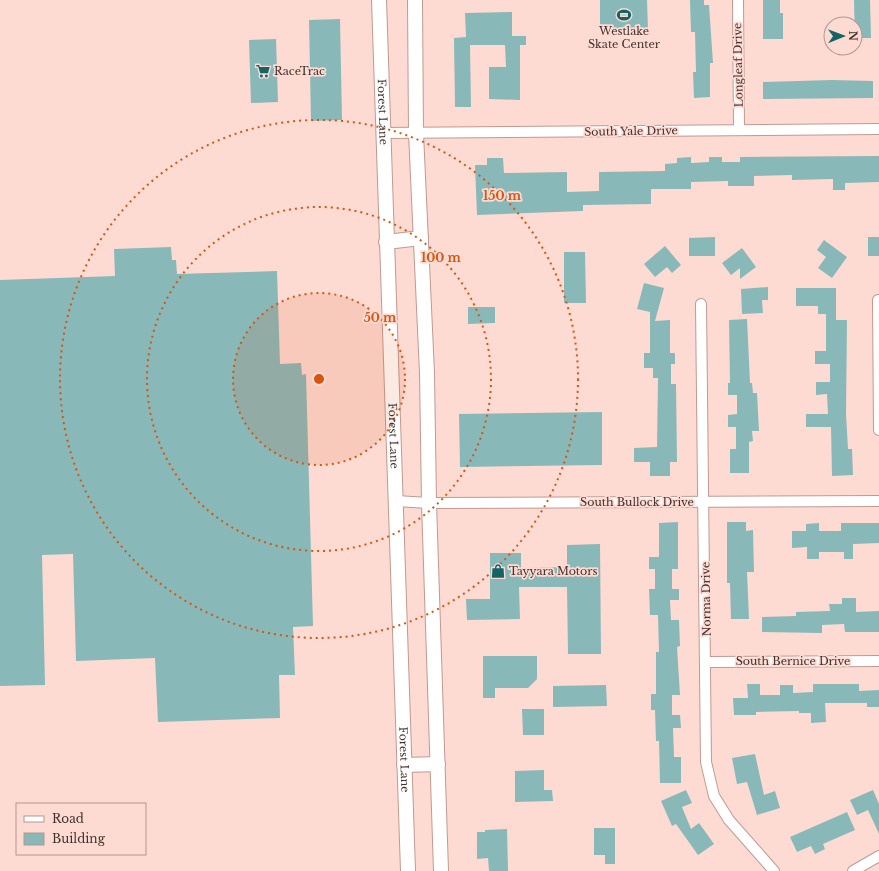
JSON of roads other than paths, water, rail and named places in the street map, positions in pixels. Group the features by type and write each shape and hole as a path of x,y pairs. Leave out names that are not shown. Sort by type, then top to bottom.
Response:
{"main road":[{"name":"Forest Lane","path":"379,0 382,133 408,871"},
{"path":"415,0 416,133 427,373 429,503 442,871"},
{"path":"386,242 421,238"},
{"path":"404,765 438,764"}],"street":[{"name":"Longleaf Drive","path":"738,0 739,130"},
{"name":"South Yale Drive","path":"382,133 879,129"},
{"path":"878,300 879,430"},
{"name":"Norma Drive","path":"702,304 707,662 706,762 714,796 729,820 774,871"},
{"name":"South Bullock Drive","path":"396,501 429,503 879,501"},
{"name":"South Bernice Drive","path":"707,662 879,660"},
{"path":"853,871 879,856"}],"place":[{"name":"Westlake Skate Center","path":"624,15"},
{"name":"RaceTrac","path":"263,71"},
{"name":"Tayyara Motors","path":"498,571"}]}
